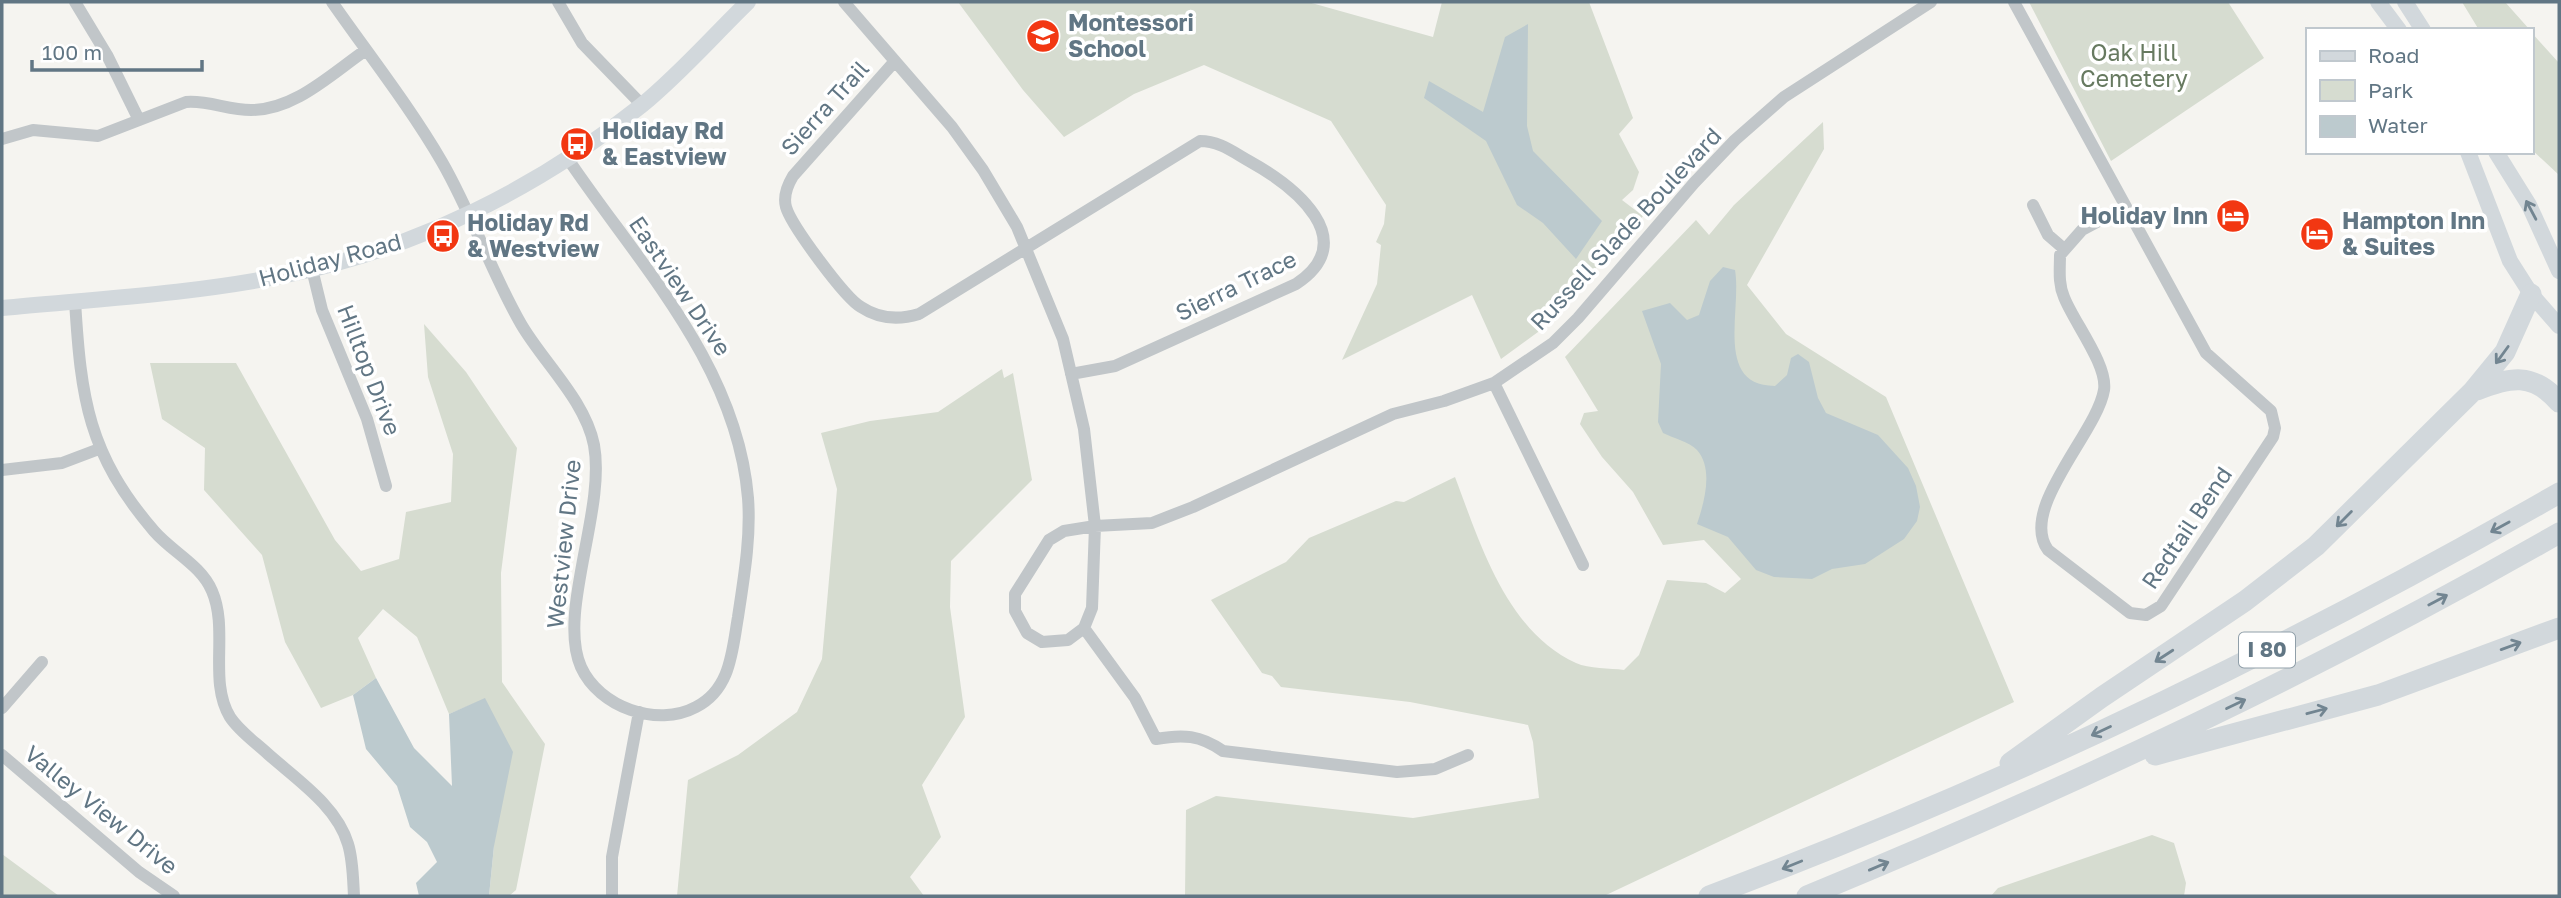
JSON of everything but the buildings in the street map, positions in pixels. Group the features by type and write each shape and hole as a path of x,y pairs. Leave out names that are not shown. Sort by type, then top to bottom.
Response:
{"highway":[{"path":"1968,793 2289,569 2473,391 2505,352 2531,294"},
{"path":"2473,391 2504,379 2518,379 2534,382 2559,402"},
{"name":"I 80","path":"1709,896 1968,793 2122,722 2351,607 2559,493"},
{"name":"I 80","path":"1807,896 2109,767 2367,638 2559,533"},
{"path":"2109,767 2378,695 2558,630"}],"street":[{"path":"75,2 107,55 139,120"},
{"name":"Westview Drive","path":"332,2 442,163 510,304 573,400 590,433 596,484 575,624 576,649 584,671 596,689 613,702 639,712"},
{"path":"558,2 582,43 642,105"},
{"name":"Holiday Road","path":"2,307 207,288 312,269 389,247 467,215 568,159 667,84 748,2"},
{"path":"844,2 952,127 983,170 1026,248 1063,339 1084,429 1094,526 1093,608 1084,628 1135,698 1156,739 1182,734 1208,740 1223,751 1397,772 1435,769 1468,755"},
{"name":"Russell Slade Boulevard","path":"1084,628 1068,640 1042,642 1027,633 1015,611 1014,594 1049,540 1064,531 1094,526 1152,523 1193,508 1393,414 1444,401 1494,383 1553,343 1578,318 1694,183 1745,131 1784,97 1931,2"},
{"path":"2014,2 2125,207 2082,230 2063,248 2043,228 2033,205"},
{"path":"2378,2 2398,28"},
{"path":"2405,2 2422,28"},
{"path":"2,139 33,130 98,136 186,102 201,101 237,110 254,110 285,104 366,50"},
{"name":"Sierra Trail","path":"895,61 793,176 786,187 785,204 789,215 845,294 860,307 890,318 919,314 1026,248"},
{"name":"Sierra Trace","path":"1026,248 1192,143 1200,142 1216,142 1296,191 1320,227 1324,242 1322,258 1314,272 1296,284 1115,366 1071,374"},
{"path":"2469,154 2510,261 2531,294 2559,326"},
{"path":"2497,154 2529,205 2559,271"},
{"name":"Eastview Drive","path":"568,159 706,361 726,403 743,462 748,537 727,674 712,696 690,710 668,715 639,712"},
{"name":"Redtail Bend","path":"2063,248 2060,255 2063,295 2104,382 2094,415 2056,481 2040,527 2040,536 2048,550 2130,613 2138,615 2154,612 2273,437 2274,419 2265,405 2206,353 2125,207"},
{"name":"Hilltop Drive","path":"312,269 322,310 367,419 386,486"},
{"path":"75,301 83,390 99,449 124,494 145,520 163,541 205,578 216,604 222,689 229,715 338,821 349,847 355,896"},
{"path":"1494,383 1583,565"},
{"path":"2,470 62,463 99,449"},
{"path":"2,708 42,662"},
{"path":"612,896 612,857 639,712"},
{"name":"Valley View Drive","path":"2,755 139,872 174,896"}],"green space":[{"path":"958,2 1308,2 1433,37 1442,2 1589,2 1633,118 1619,134 1639,172 1633,190 1622,200 1643,216 1538,332 1501,359 1472,295 1342,360 1377,284 1381,245 1376,242 1384,224 1386,205 1331,121 1204,65 1134,94 1064,137 1023,90"},
{"name":"Oak Hill Cemetery","path":"2029,2 2228,2 2264,58 2111,161"},
{"path":"2462,2 2505,2 2528,28 2478,28"},
{"path":"2533,34 2559,63 2559,175 2533,151"},
{"path":"1823,122 1824,149 1747,285 1786,334 1886,397 2014,702 1604,896 1185,896 1186,810 1216,796 1413,818 1539,798 1533,742 1528,725 1410,702 1281,687 1272,676 1262,673 1211,600 1286,562 1309,538 1396,501 1404,502 1455,477 1499,583 1531,630 1552,649 1576,663 1600,668 1624,670 1639,655 1667,580 1706,583 1725,593 1741,579 1704,540 1663,545 1633,492 1602,457 1580,424 1584,413 1598,411 1565,357 1696,220 1709,235 1734,205"},
{"path":"424,324 466,372 517,448 501,573 502,682 545,744 516,890 509,896 489,896 494,846 485,699 449,714 417,637 383,609 358,638 376,678 353,695 321,708 285,642 262,555 204,490 205,448 162,419 150,363 236,363 335,540 361,571 399,559 406,512 451,502 453,454 428,377"},
{"path":"1002,369 1004,378 1013,373 1032,480 951,561 950,607 965,717 922,785 941,837 910,877 924,896 677,896 688,780 738,755 797,712 822,659 837,489 821,433 870,421 938,412"},
{"path":"2152,835 2174,843 2186,883 2184,896 1991,896 1998,888"},
{"path":"2,854 59,896 2,896"}],"water":[{"path":"1528,24 1527,126 1533,151 1602,221 1576,259 1543,223 1517,205 1486,141 1424,98 1429,81 1483,112 1505,37"},
{"path":"1723,267 1735,270 1735,343 1737,360 1744,374 1756,383 1775,386 1787,375 1791,358 1798,354 1809,362 1818,398 1826,413 1878,435 1908,468 1916,486 1920,507 1917,521 1904,539 1865,564 1832,569 1812,579 1774,577 1756,570 1728,537 1697,524 1706,486 1705,467 1694,447 1663,433 1658,422 1661,364 1642,311 1670,303 1687,320 1699,315 1710,281"},
{"path":"376,678 414,748 452,786 449,714 485,698 513,752 494,846 489,896 419,896 416,883 437,862 427,842 410,827 397,786 366,749 353,695"}],"place":[{"name":"Montessori School","path":"1043,36"},
{"name":"Holiday Rd & Eastview","path":"577,144"},
{"name":"Holiday Inn","path":"2233,216"},
{"name":"Hampton Inn & Suites","path":"2317,234"},
{"name":"Holiday Rd & Westview","path":"443,236"}]}
